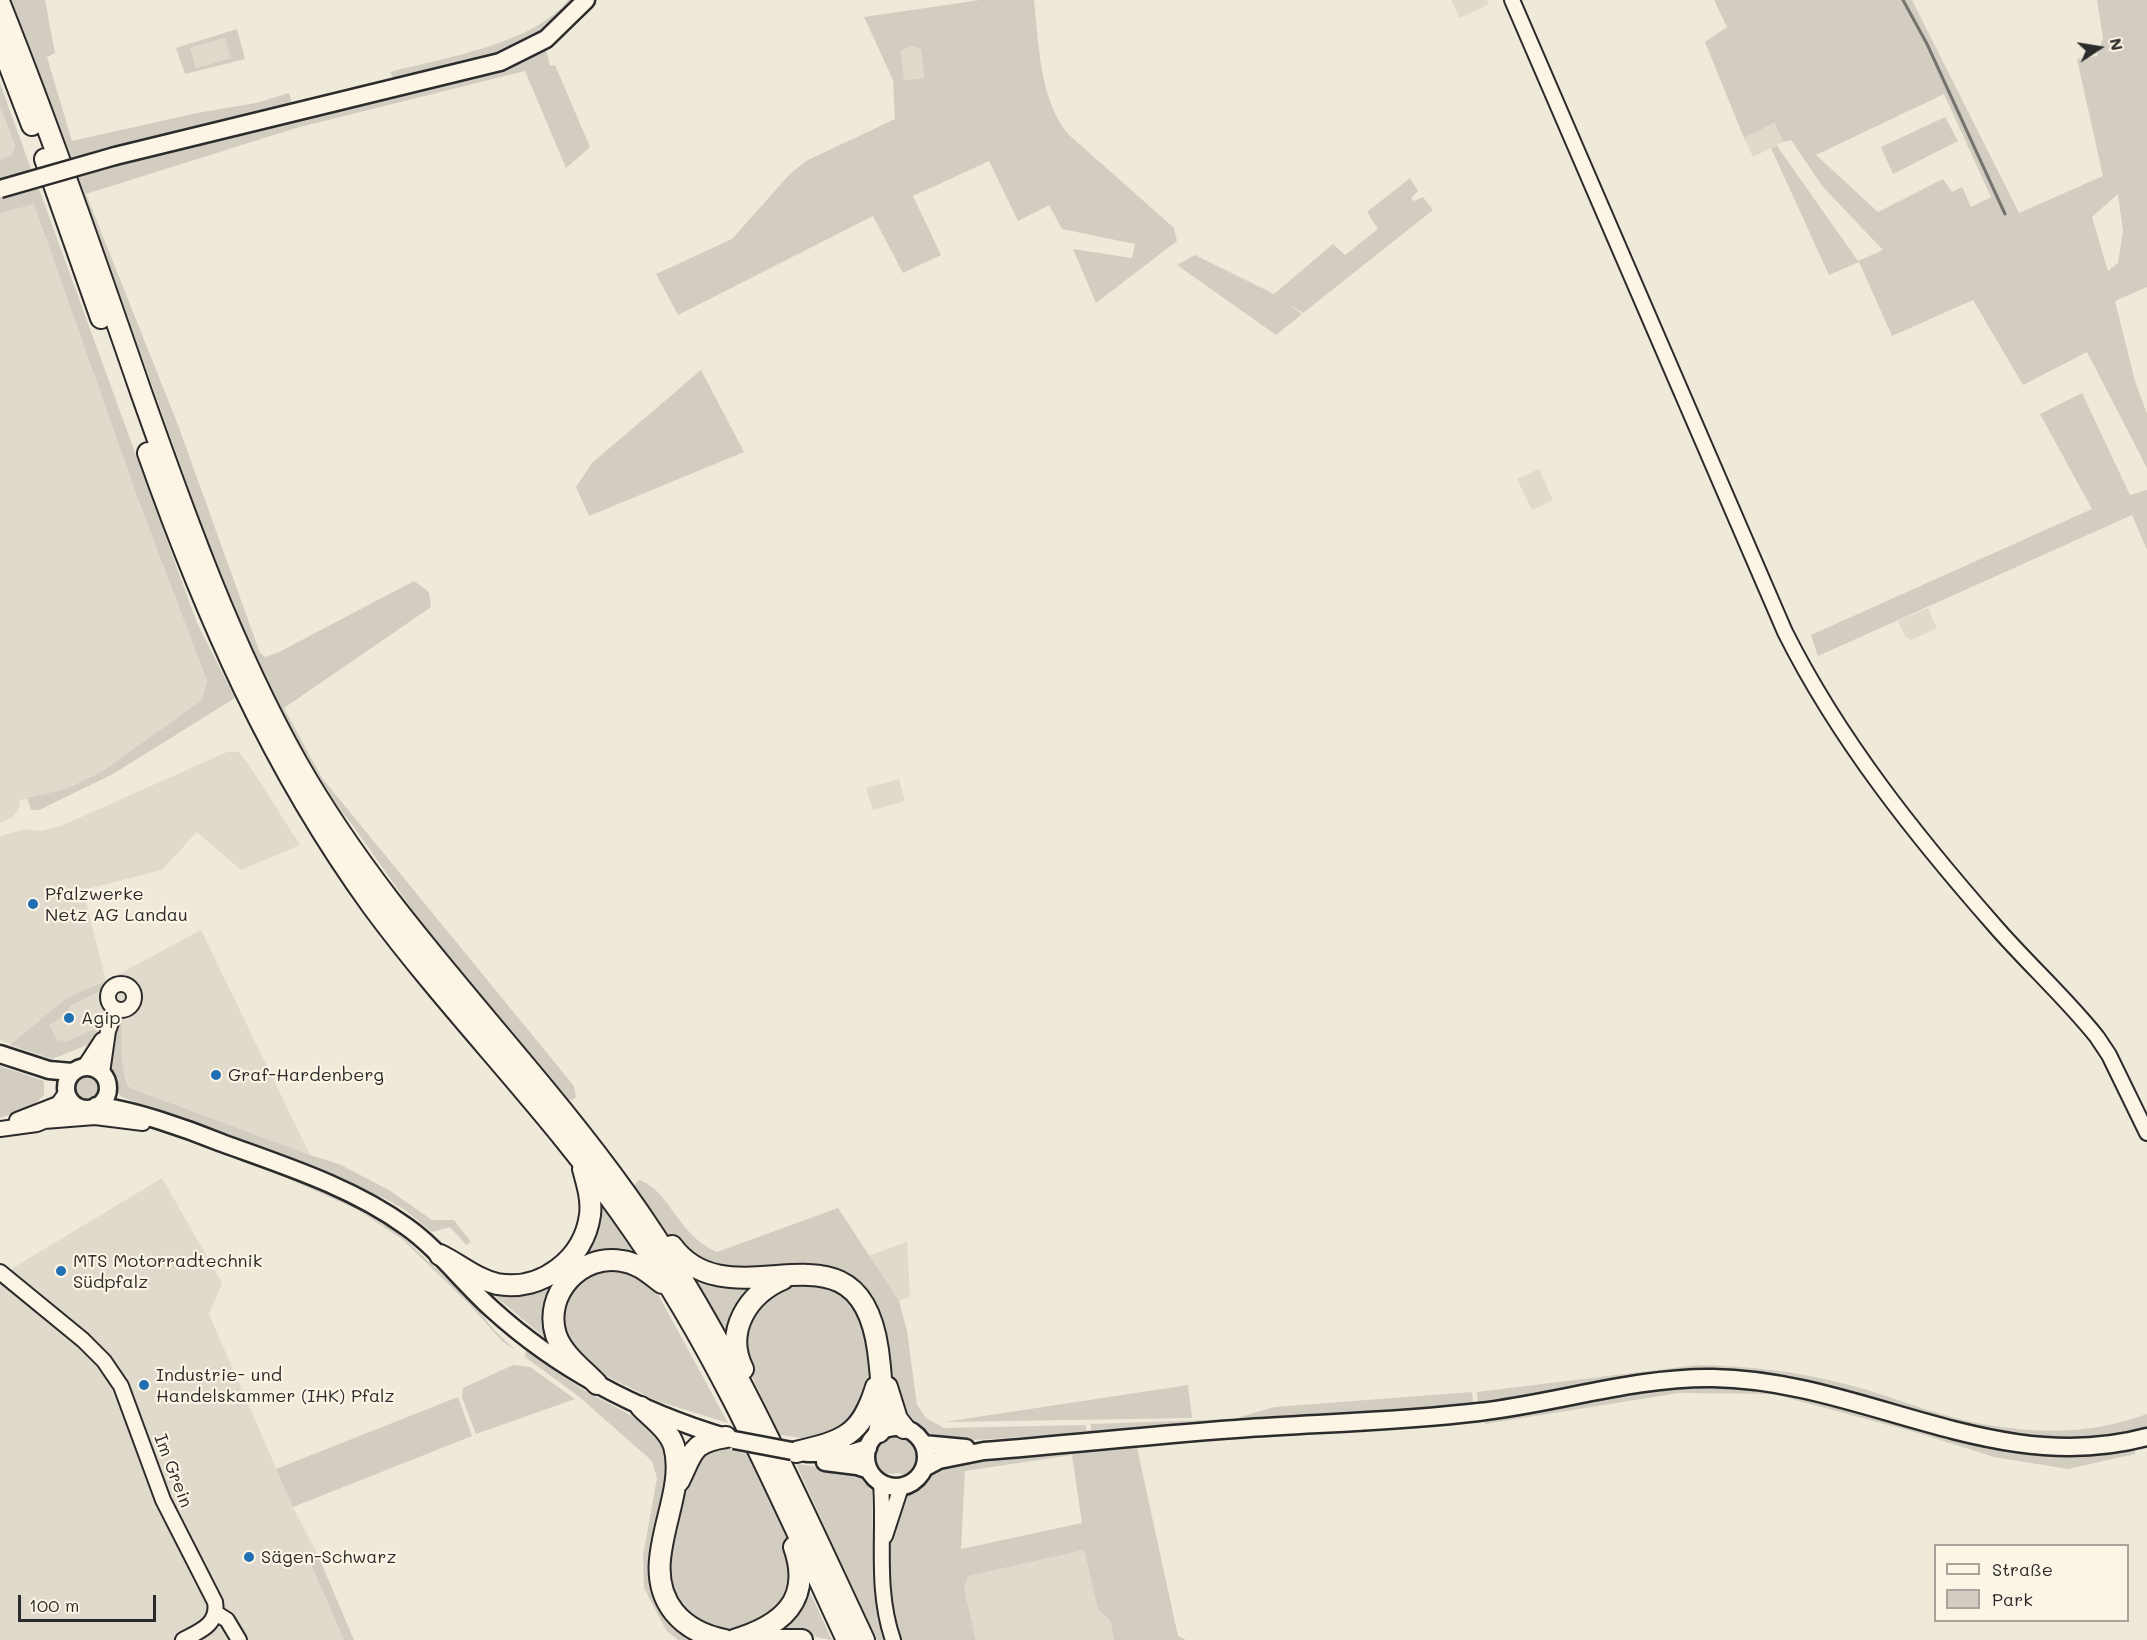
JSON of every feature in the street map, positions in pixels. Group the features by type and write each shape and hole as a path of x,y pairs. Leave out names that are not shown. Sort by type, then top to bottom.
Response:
{"highway":[{"path":"0,4 56,149 189,527 243,657 276,724 333,822 383,895 424,948 593,1149 642,1217 710,1323 756,1411 864,1640"},
{"path":"0,41 39,143 181,542 214,628 246,696 306,806 368,899 405,948 580,1158 635,1233 674,1292 738,1409 847,1640"},
{"path":"440,1255 460,1264 476,1277 498,1284 524,1284 553,1273 574,1253 588,1225 589,1190 580,1158"},
{"path":"642,1217 663,1234 683,1259 710,1275 743,1279 806,1273 826,1276 844,1286 859,1299 872,1322 880,1373 897,1419 904,1428"},
{"path":"597,1384 563,1350 556,1335 554,1320 556,1302 570,1277 596,1262 624,1261 645,1270 674,1292"},
{"path":"756,1411 736,1352 737,1331 744,1312 757,1295 791,1275"},
{"path":"873,1440 880,1373"},
{"path":"794,1451 832,1444 854,1430 869,1409 880,1373"},
{"path":"641,1407 664,1430 673,1444 675,1460 674,1492 660,1554 662,1588 670,1607 684,1622 700,1633 725,1640"},
{"path":"674,1492 697,1446 708,1440 730,1439"},
{"path":"734,1640 771,1626 783,1616 794,1597 799,1583 799,1565 783,1503"},
{"path":"764,1640 802,1640"}],"main road":[{"path":"0,189 115,156 500,62 546,39 586,0"},
{"path":"0,1054 43,1068 79,1069 102,1073 108,1089 115,1097 176,1119 200,1134"},
{"path":"0,1063 55,1081 66,1091 71,1102 79,1107 116,1109 200,1134 315,1178 366,1201 408,1227 440,1255 474,1292 524,1338 553,1359 641,1407 730,1439 794,1451 840,1454 873,1440 894,1427 904,1428 915,1434 926,1452 924,1468 917,1479 901,1487 857,1466 821,1461 794,1451"},
{"path":"66,1091 79,1069"},
{"path":"96,1107 103,1101 108,1089"},
{"path":"924,1468 939,1460 984,1451 1460,1414 1659,1382 1710,1377 1749,1379 1799,1386 1962,1433 2016,1444 2088,1447 2147,1437"},
{"path":"873,1440 866,1458 875,1476"},
{"path":"923,1444 984,1451"}],"street":[{"path":"1512,0 1785,633 1820,697 1858,753 1941,861 1996,927 2097,1037 2147,1133"},
{"path":"102,1073 108,1031 116,1009"},
{"path":"79,1069 108,1031"},
{"path":"0,1128 54,1106 66,1091"},
{"path":"44,1121 79,1107"},
{"path":"0,1128 77,1118 114,1118 200,1134"},
{"name":"Im Grein","path":"0,1272 89,1346 121,1386 163,1500 212,1596 216,1613"},
{"path":"875,1476 883,1600 893,1640"},
{"path":"880,1550 901,1487"},
{"path":"183,1640 208,1626 216,1613 227,1620 239,1640"}],"shaded area":[{"path":"1451,0 1487,0 1489,4 1460,18"},
{"path":"226,38 232,58 196,68 190,48"},
{"path":"911,46 921,49 924,78 903,80 901,50"},
{"path":"0,106 15,146 12,155 0,160"},
{"path":"1773,123 1783,142 1753,157 1744,138"},
{"path":"34,203 138,499 207,681 202,700 101,772 66,789 20,800 19,809 12,817 0,823 0,213"},
{"path":"1539,469 1553,500 1532,510 1517,479"},
{"path":"1928,608 1937,628 1911,640 1905,636 1898,621"},
{"path":"227,752 239,752 300,845 241,870 197,832 162,870 83,890 106,981 201,930 310,1155 130,1088 115,1051 87,1045 52,1059 0,1040 0,836 26,829 39,831 61,826"},
{"path":"899,779 905,801 873,810 866,788"},
{"path":"162,1178 222,1283 209,1314 293,1507 317,1553 308,1559 344,1640 0,1640 0,1280 16,1266"},
{"path":"907,1242 910,1297 899,1301 868,1256"},
{"path":"1084,1550 1098,1610 1110,1620 1114,1640 976,1640 964,1588 967,1576"}],"green space":[{"path":"9,0 45,0 55,53 47,57 72,141 197,113 256,103 289,93 293,106 72,160"},
{"path":"568,0 579,0 557,23 515,50 308,105 306,100 394,80 390,72 461,55 511,38 553,15"},
{"path":"980,0 1034,0 1042,70 1058,120 1068,134 1174,228 1177,241 1096,303 1073,249 1132,258 1135,244 1062,229 1049,205 1018,221 989,161 913,196 941,255 903,273 873,216 678,315 656,274 732,239 790,174 806,161 895,119 893,80 864,17","holes":["911,46 921,49 924,78 904,80 901,51"]},
{"path":"1714,0 1912,0 2019,213 2103,176 2077,59 2097,56 2103,38 2097,0 2147,0 2147,287 2115,301 2135,381 2147,414 2147,468 2087,352 2023,385 1973,300 1892,336 1859,262 1829,275 1771,148 1777,146 1858,261 1883,250 1823,187 1791,140 1783,142 1774,123 1744,138 1705,42 1727,27","holes":["1944,94 1991,197 1971,207 1962,187 1952,192 1943,179 1878,212 1816,155","2118,194 2123,231 2118,263 2108,271 2092,217"]},
{"path":"237,29 245,59 185,74 176,48","holes":["225,38 231,58 196,68 190,48"]},
{"path":"541,49 546,50 550,66 555,65 590,147 566,168 525,71 296,128 86,194 178,425 260,653 265,657 279,652 414,581 429,592 431,607 284,708 322,778 574,1086 576,1097 572,1100 567,1099 433,939 351,823 316,781 234,615 77,175"},
{"path":"0,83 31,169 0,178 0,160 12,155 15,146 0,106"},
{"path":"1945,117 1958,141 1893,174 1881,147"},
{"path":"1410,178 1418,191 1411,198 1414,201 1423,197 1433,210 1303,313 1287,303 1302,314 1276,335 1177,265 1195,255 1274,294 1333,244 1345,255 1378,229 1367,212"},
{"path":"38,186 197,623 235,698 113,774 39,810 31,810 27,798 66,789 101,772 202,700 207,681 138,499 34,204 0,213 0,197"},
{"path":"701,370 744,452 589,516 576,487 592,463"},
{"path":"2082,393 2130,495 2147,490 2147,550 2132,515 1818,656 1811,635 2092,509 2040,414"},
{"path":"106,981 109,984 107,987 70,1006 65,1015 49,1025 58,1042 63,1039 66,1042 93,1030 99,1032 92,1046 87,1045 52,1059 10,1045 67,998"},
{"path":"117,1020 122,1023 121,1048 124,1075 130,1088 339,1164 389,1190 432,1220 454,1220 471,1242 466,1245 450,1227 432,1232 405,1210 384,1198 122,1097 110,1080 108,1071"},
{"path":"0,1066 44,1081 44,1095 31,1107 0,1118"},
{"path":"86,1071 97,1076 102,1087 97,1098 86,1103 75,1098 70,1087 75,1076"},
{"path":"276,1173 328,1191 399,1234 467,1297 495,1331 515,1350 502,1341 468,1303 402,1239 358,1210"},
{"path":"639,1180 650,1185 659,1193 692,1235 717,1252 838,1208 899,1301 907,1331 917,1405 926,1418 944,1428 1086,1425 1086,1430 1091,1430 1091,1424 1234,1419 1274,1407 1472,1392 1474,1408 944,1442 917,1430 903,1417 892,1383 880,1327 869,1301 860,1289 717,1273 673,1240 634,1185"},
{"path":"597,1198 637,1257 568,1273 555,1346 484,1287 552,1279"},
{"path":"609,1264 642,1276 659,1296 728,1423 657,1401 598,1372 573,1355 559,1324 572,1281"},
{"path":"691,1271 764,1281 729,1336"},
{"path":"815,1282 842,1297 855,1311 868,1345 870,1366 863,1405 853,1421 840,1433 822,1439 806,1439 780,1435 743,1358 745,1322 779,1286"},
{"path":"526,1350 580,1388 647,1424 664,1440 670,1464 652,1561 698,1640 678,1640 666,1630 644,1588 643,1556 657,1478 652,1461 577,1395 525,1357"},
{"path":"513,1365 530,1367 575,1399 476,1434 462,1398 463,1388"},
{"path":"1697,1365 1753,1368 1827,1379 1937,1413 1991,1425 2058,1431 2103,1426 2147,1414 2147,1430 2087,1440 2043,1440 1968,1429 1835,1389 1769,1376 1478,1407 1477,1392"},
{"path":"1697,1384 1788,1389 1989,1445 2135,1446 2135,1454 2068,1469 1994,1457 1918,1433 1773,1394 1679,1393 1485,1424 1483,1417"},
{"path":"1188,1385 1192,1418 944,1422"},
{"path":"458,1397 472,1436 293,1507 276,1469"},
{"path":"896,1433 910,1441 917,1452 916,1465 906,1478 900,1473 885,1474 883,1477 873,1463 872,1453 877,1443 881,1438"},
{"path":"1136,1443 1178,1636 1186,1640 1114,1640 1110,1620 1098,1610 1084,1550 968,1576 964,1588 976,1640 897,1640 888,1603 888,1542 904,1492 943,1463 1113,1445 1115,1450","holes":["1072,1455 1082,1523 961,1549 965,1471"]},
{"path":"718,1446 747,1454 788,1542 795,1569 782,1609 735,1634 697,1625 674,1601 665,1567 679,1504 696,1455"},
{"path":"796,1464 855,1472 872,1491 874,1580 887,1640 877,1640"},
{"path":"317,1553 354,1640 344,1640 308,1558"},
{"path":"806,1584 832,1640 801,1634 773,1634"}],"waterway":[{"path":"1903,0 1927,44 2005,214"}],"place":[{"name":"Pfalzwerke Netz AG Landau","path":"33,904"},
{"name":"Agip","path":"69,1018"},
{"name":"Graf-Hardenberg","path":"216,1075"},
{"name":"MTS Motorradtechnik Südpfalz","path":"61,1271"},
{"name":"Industrie- und Handelskammer (IHK) Pfalz","path":"144,1385"},
{"name":"Sägen-Schwarz","path":"249,1557"}]}
